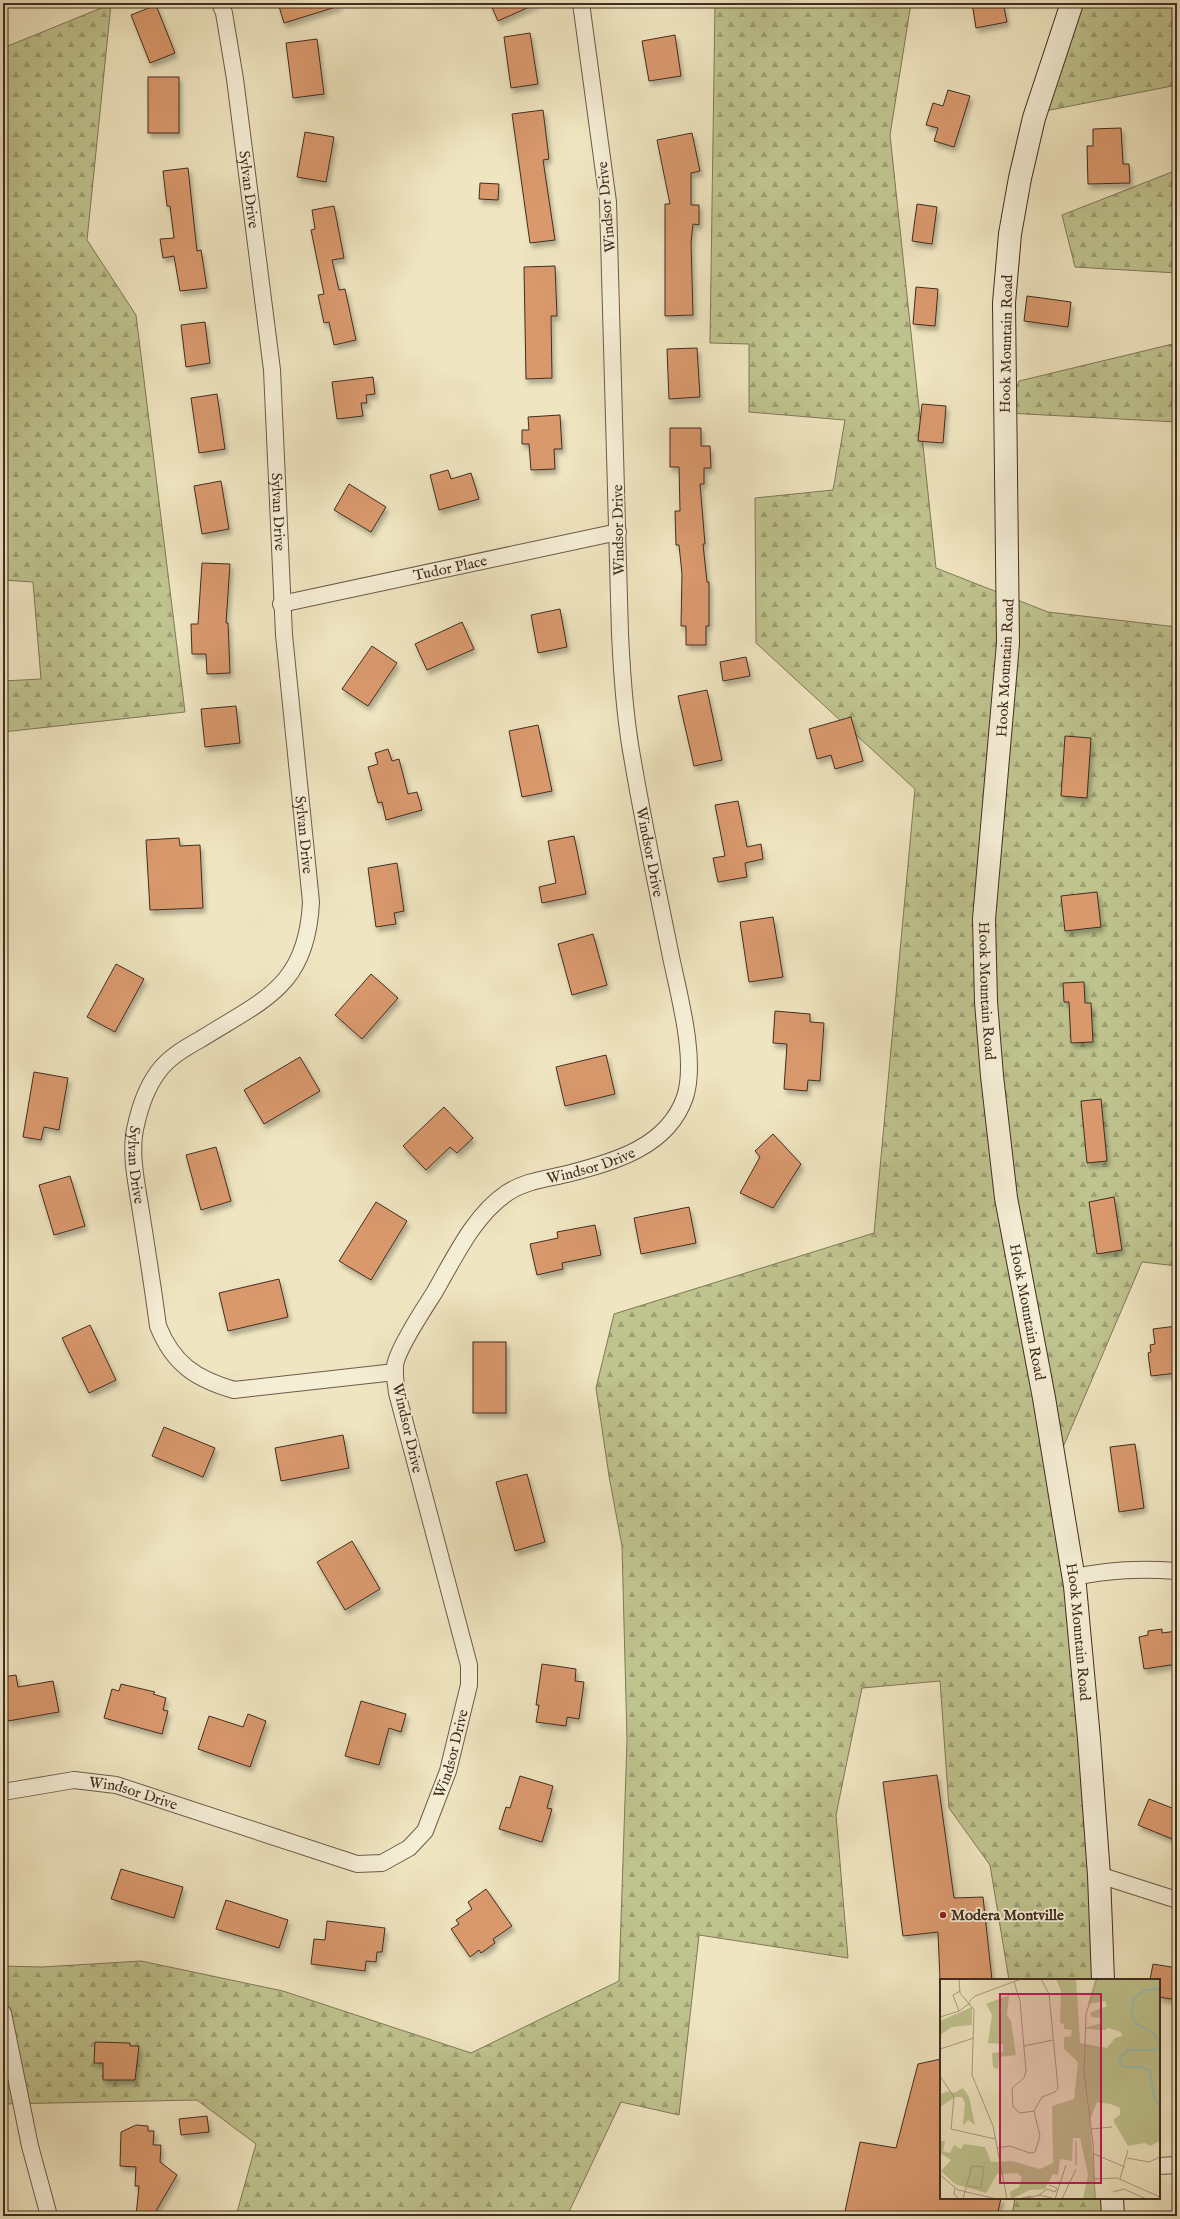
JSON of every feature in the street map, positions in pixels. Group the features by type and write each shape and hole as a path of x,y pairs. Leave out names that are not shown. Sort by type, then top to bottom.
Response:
{"street":[{"name":"Sylvan Drive","path":"220,3 224,13 235,79 272,370 282,604 311,902 310,926 306,942 298,960 286,980 269,997 176,1054 158,1071 145,1096 136,1125 136,1172 158,1326 168,1347 192,1373 213,1384 234,1390 396,1372"},
{"name":"Windsor Drive","path":"3,1792 74,1780 116,1785 357,1864 382,1863 409,1848 425,1831 448,1770 469,1685 469,1665 397,1393 395,1364 414,1325 469,1236 489,1209 507,1193 530,1181 569,1173 603,1163 644,1148 656,1140 672,1123 685,1096 689,1067 683,1019 632,761 624,698 620,634 608,202 581,3"},
{"name":"Hook Mountain Road","path":"1072,3 1034,118 1020,178 1010,234 1004,303 1008,643 984,919 986,1002 992,1076 1006,1198 1044,1398 1073,1577 1089,1739 1099,1875 1103,1979"},
{"name":"Tudor Place","path":"282,604 618,532"},
{"path":"1073,1577 1112,1570 1143,1568 1177,1571"},
{"path":"1099,1875 1177,1900"},
{"path":"3,2013 30,2146 49,2216"},
{"path":"1160,2166 1177,2165"},
{"path":"1112,2199 1113,2216"}],"green space":[{"path":"715,3 911,3 890,135 936,568 1048,612 1177,627 1177,1266 1142,1262 1052,1473 1091,1730 1104,1979 1009,1979 990,1865 949,1808 940,1681 862,1688 836,1815 848,1958 699,1935 679,2115 621,2102 567,2216 236,2216 256,2144 197,2100 3,2104 3,1966 42,1967 141,1961 283,1991 471,2053 619,1981 627,1740 622,1546 609,1476 596,1388 614,1314 874,1233 915,789 756,643 755,498 833,490 845,420 749,412 749,344 710,343"},
{"path":"1066,3 1177,3 1177,85 1035,113"},
{"path":"111,4 87,240 136,315 185,712 3,732 3,681 41,679 33,582 3,580 3,48"},
{"path":"1177,170 1177,273 1075,267 1062,215"},
{"path":"1177,343 1177,422 1007,413 1019,381"},
{"path":"1015,2199 1115,2199 1116,2216 1012,2216"}],"building":[{"path":"278,3 339,3 339,6 284,23"},
{"path":"490,3 538,3 498,21"},
{"path":"972,3 1003,3 1007,22 976,28"},
{"path":"156,5 175,53 150,63 131,15"},
{"path":"530,33 538,84 511,88 504,37"},
{"path":"675,35 681,76 649,81 642,41"},
{"path":"317,39 324,94 293,98 286,43"},
{"path":"148,77 179,77 179,133 148,133"},
{"path":"948,90 970,96 954,147 934,141 938,128 926,125 933,103 943,106"},
{"path":"543,110 549,159 543,160 555,240 530,243 512,114"},
{"path":"1121,128 1123,164 1129,164 1130,183 1088,184 1087,146 1093,146 1093,129"},
{"path":"305,132 334,137 326,182 297,177"},
{"path":"692,133 700,171 691,173 691,205 699,205 699,225 693,224 691,242 693,315 665,316 665,204 670,204 657,140"},
{"path":"188,168 197,251 201,250 207,288 180,291 174,256 163,258 160,239 174,238 170,206 167,206 163,171"},
{"path":"480,183 499,184 498,200 479,199"},
{"path":"917,204 937,207 932,244 912,241"},
{"path":"334,206 344,258 332,260 339,290 345,289 356,340 334,345 329,322 324,323 318,295 324,294 311,230 315,229 312,210"},
{"path":"555,266 557,316 551,316 552,378 526,379 524,267"},
{"path":"916,287 938,289 935,326 913,324"},
{"path":"1027,296 1071,302 1068,327 1024,321"},
{"path":"205,322 210,363 186,367 181,325"},
{"path":"697,348 700,397 669,399 667,349"},
{"path":"373,377 375,394 366,395 367,403 361,403 363,416 337,419 332,382"},
{"path":"217,394 225,449 199,453 191,398"},
{"path":"922,404 946,406 943,443 918,441"},
{"path":"560,415 562,449 554,449 555,469 531,470 529,444 522,444 522,430 529,430 528,417"},
{"path":"670,428 701,428 701,446 710,446 711,468 704,468 704,484 700,484 705,544 703,544 707,582 709,582 709,626 706,626 706,645 686,645 686,626 681,626 682,574 679,545 676,545 675,511 680,511 679,467 670,467"},
{"path":"448,470 451,479 471,473 479,499 439,510 430,475"},
{"path":"221,481 229,529 202,534 194,486"},
{"path":"349,484 386,507 371,532 334,510"},
{"path":"202,563 230,564 226,623 228,623 230,673 207,674 206,654 192,654 191,624 198,624"},
{"path":"560,609 567,647 538,653 531,615"},
{"path":"462,622 474,649 427,670 415,644"},
{"path":"372,646 397,663 368,706 342,689"},
{"path":"746,657 750,676 723,681 720,662"},
{"path":"707,690 722,760 694,766 678,696"},
{"path":"236,706 240,743 205,747 201,709"},
{"path":"851,717 863,761 835,769 831,755 817,759 809,729"},
{"path":"538,725 552,791 522,797 509,731"},
{"path":"1065,736 1091,738 1087,798 1061,796"},
{"path":"388,749 392,761 399,759 408,794 417,792 422,810 386,820 382,802 378,803 368,767 378,764 375,753"},
{"path":"738,801 747,847 761,844 763,859 745,863 747,877 718,882 713,858 725,856 715,805"},
{"path":"574,836 586,894 542,903 539,887 556,883 548,841"},
{"path":"179,838 180,846 200,845 203,908 150,910 146,840"},
{"path":"397,863 404,911 394,913 396,924 376,927 368,868"},
{"path":"1097,892 1101,927 1065,931 1061,896"},
{"path":"773,917 783,977 749,982 740,922"},
{"path":"593,934 607,985 572,995 558,944"},
{"path":"116,964 144,979 115,1032 87,1017"},
{"path":"371,974 398,998 362,1039 335,1015"},
{"path":"1084,982 1085,1003 1091,1003 1093,1042 1071,1043 1069,1002 1064,1002 1063,983"},
{"path":"775,1011 810,1014 810,1022 824,1023 820,1081 808,1080 807,1091 784,1089 787,1044 773,1043"},
{"path":"606,1055 615,1094 565,1106 556,1067"},
{"path":"300,1057 320,1091 264,1124 244,1090"},
{"path":"34,1072 68,1078 59,1130 44,1127 41,1140 23,1137"},
{"path":"1101,1099 1107,1161 1087,1163 1081,1101"},
{"path":"444,1107 473,1138 457,1153 450,1147 426,1170 403,1146"},
{"path":"773,1134 801,1164 773,1208 740,1193 760,1157 755,1151"},
{"path":"216,1147 231,1201 201,1210 186,1155"},
{"path":"70,1176 85,1226 54,1235 39,1185"},
{"path":"1114,1197 1122,1250 1097,1254 1089,1202"},
{"path":"376,1202 407,1221 371,1280 339,1261"},
{"path":"689,1207 696,1243 641,1254 634,1218"},
{"path":"595,1225 601,1255 562,1263 563,1269 537,1275 530,1244 558,1238 557,1232"},
{"path":"279,1279 288,1317 228,1331 219,1293"},
{"path":"90,1325 116,1380 89,1393 62,1338"},
{"path":"1177,1326 1177,1373 1151,1376 1148,1353 1151,1352 1150,1345 1155,1344 1153,1329"},
{"path":"473,1342 506,1342 506,1413 473,1413"},
{"path":"164,1427 215,1448 203,1477 152,1456"},
{"path":"343,1435 349,1468 281,1481 275,1448"},
{"path":"1135,1444 1144,1508 1119,1512 1110,1447"},
{"path":"527,1474 545,1542 515,1551 496,1482"},
{"path":"352,1541 380,1589 345,1610 317,1562"},
{"path":"1162,1629 1162,1633 1177,1631 1177,1664 1144,1669 1139,1637 1148,1635 1148,1631"},
{"path":"542,1664 576,1669 575,1681 584,1682 579,1719 567,1717 566,1726 536,1722 539,1705 536,1705"},
{"path":"16,1675 18,1687 53,1681 59,1712 8,1721 3,1691 3,1677"},
{"path":"121,1684 155,1692 153,1694 166,1698 163,1710 168,1711 162,1734 104,1718 112,1689 119,1691"},
{"path":"361,1701 406,1714 401,1732 389,1728 379,1765 345,1756"},
{"path":"248,1714 266,1721 250,1767 198,1749 209,1716 243,1727"},
{"name":"Modera Montville","path":"937,1775 954,1898 983,1897 992,1979 940,1980 938,1932 903,1936 883,1782"},
{"path":"520,1776 553,1786 547,1808 552,1809 542,1842 499,1829 506,1807 510,1808"},
{"path":"1149,1799 1177,1810 1177,1841 1138,1825"},
{"path":"121,1869 183,1887 174,1918 111,1899"},
{"path":"486,1889 512,1926 493,1939 495,1943 481,1953 479,1950 470,1957 451,1929 459,1924 456,1920 472,1909 468,1902"},
{"path":"226,1900 288,1920 279,1948 216,1929"},
{"path":"327,1921 385,1928 382,1952 377,1952 376,1962 366,1961 365,1971 311,1964 314,1939 325,1940"},
{"path":"1153,1964 1177,1968 1177,2000 1160,1997 1160,1979 1150,1979"},
{"path":"95,2042 130,2043 130,2046 139,2046 135,2080 103,2080 103,2063 94,2063"},
{"path":"940,2059 940,2199 1001,2199 997,2216 844,2216 860,2142 896,2148 918,2064"},
{"path":"207,2116 209,2132 181,2135 179,2119"},
{"path":"136,2125 148,2126 148,2131 154,2131 153,2145 161,2145 160,2162 177,2175 153,2216 136,2216 139,2186 135,2186 136,2167 120,2166 121,2132"}],"place":[{"name":"Modera Montville","path":"943,1915"}]}
